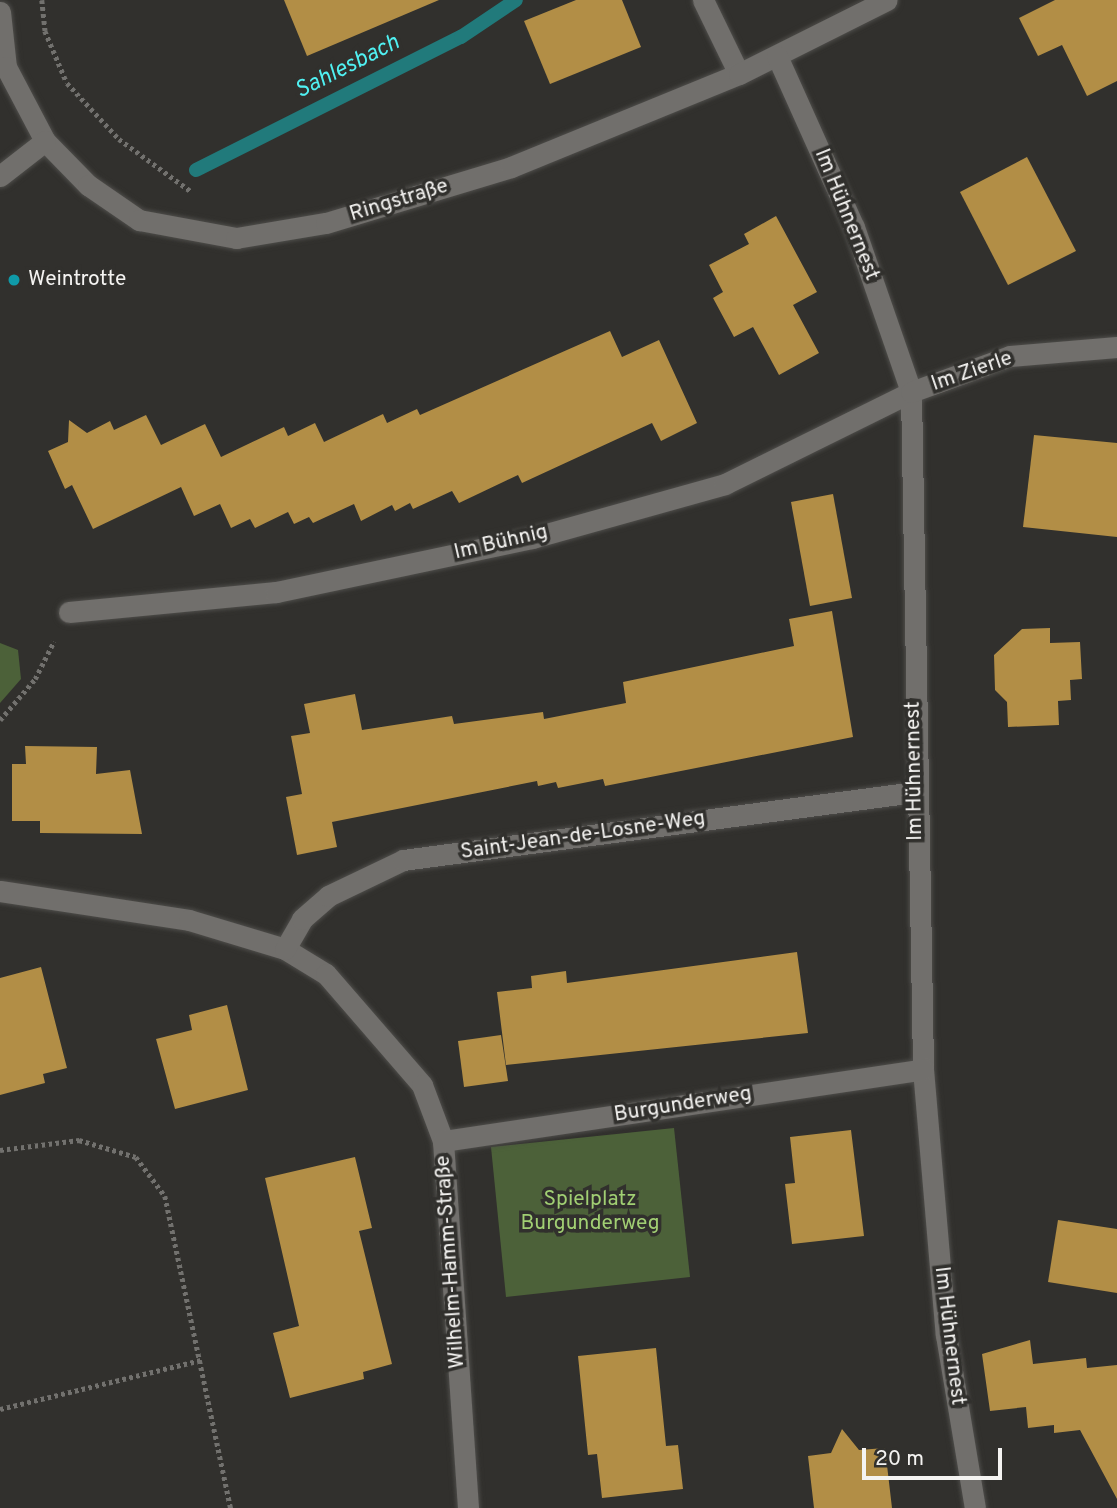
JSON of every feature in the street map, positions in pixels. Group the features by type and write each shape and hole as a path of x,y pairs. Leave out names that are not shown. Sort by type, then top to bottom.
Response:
{"street":[{"path":"703,0 740,74"},
{"name":"Ringstraße","path":"0,12 6,67 46,141 88,185 139,220 236,237 326,223 511,167 740,74 887,0"},
{"name":"Im Hühnernest","path":"778,56 854,227 911,393 915,792 923,1069 946,1335 975,1508"},
{"path":"0,176 46,141"},
{"name":"Im Zierle","path":"911,393 1010,356 1117,347"},
{"name":"Im Bühnig","path":"69,612 276,592 532,538 725,484 911,393"},
{"name":"Saint-Jean-de-Losne-Weg","path":"285,949 302,919 328,896 403,860 915,792"},
{"name":"Wilhelm-Hamm-Straße","path":"0,891 189,920 285,949 326,974 366,1017 422,1085 443,1141 468,1508"},
{"name":"Burgunderweg","path":"443,1141 923,1069"}],"path":[{"path":"43,0 45,31 68,83 119,139 189,191 200,194"},
{"path":"0,720 35,678 69,612"},
{"path":"0,1150 79,1140 136,1157 165,1196 231,1508"},
{"path":"0,1409 201,1360"}],"green space":[{"path":"0,643 18,650 21,679 0,703"},
{"name":"Spielplatz Burgunderweg","path":"674,1128 690,1277 506,1297 491,1147"}],"building":[{"path":"284,0 439,0 307,56"},
{"path":"576,0 622,0 641,47 550,84 524,21"},
{"path":"1055,0 1117,0 1117,81 1087,96 1062,45 1038,56 1019,18"},
{"path":"1027,157 1076,251 1008,285 960,192"},
{"path":"776,216 817,292 793,305 819,353 779,375 753,327 734,337 713,298 723,292 709,265 749,244 744,234"},
{"path":"610,331 622,357 659,340 697,423 661,441 652,423 522,483 518,475 459,503 452,491 413,509 410,503 395,511 392,505 361,521 354,504 313,523 309,517 294,524 288,512 255,528 250,519 231,528 220,504 194,516 181,487 93,529 72,485 65,489 48,451 68,442 69,420 87,433 110,421 114,430 146,415 161,445 205,424 221,457 284,427 288,436 315,423 324,442 383,414 387,423 417,409 420,415"},
{"path":"1034,435 1117,443 1117,537 1023,527"},
{"path":"833,494 852,598 810,606 791,502"},
{"path":"832,611 853,737 605,786 603,779 558,788 556,782 538,786 537,781 332,822 337,847 297,855 286,797 302,794 291,736 310,733 304,704 355,694 362,730 452,716 454,724 543,712 544,719 626,703 623,682 794,646 789,619"},
{"path":"1050,628 1050,643 1080,642 1082,679 1070,680 1071,700 1058,701 1059,725 1008,727 1007,702 995,690 994,655 1022,629"},
{"path":"25,746 97,747 96,774 130,770 142,834 40,833 40,821 12,821 12,764 26,764"},
{"path":"797,952 808,1033 506,1065 497,992 532,988 531,976 566,971 567,983"},
{"path":"41,967 67,1068 43,1074 45,1083 0,1095 0,978"},
{"path":"227,1005 248,1090 175,1109 156,1039 192,1030 189,1015"},
{"path":"501,1035 508,1081 464,1087 458,1041"},
{"path":"851,1130 864,1236 792,1244 785,1184 795,1183 790,1137"},
{"path":"355,1157 372,1228 359,1231 392,1364 363,1372 364,1379 290,1398 273,1333 299,1326 265,1178"},
{"path":"1058,1220 1117,1229 1117,1293 1048,1282"},
{"path":"1030,1340 1033,1364 1086,1358 1087,1368 1117,1365 1117,1499 1080,1430 1054,1433 1054,1425 1028,1428 1026,1407 990,1411 982,1354"},
{"path":"656,1348 666,1446 678,1445 683,1489 602,1498 597,1454 588,1455 578,1356"},
{"path":"842,1429 859,1450 885,1448 892,1508 814,1508 808,1456 831,1453"}],"waterway":[{"name":"Sahlesbach","path":"196,170 461,37 516,0"}],"place":[{"name":"Weintrotte","path":"14,280"}]}
